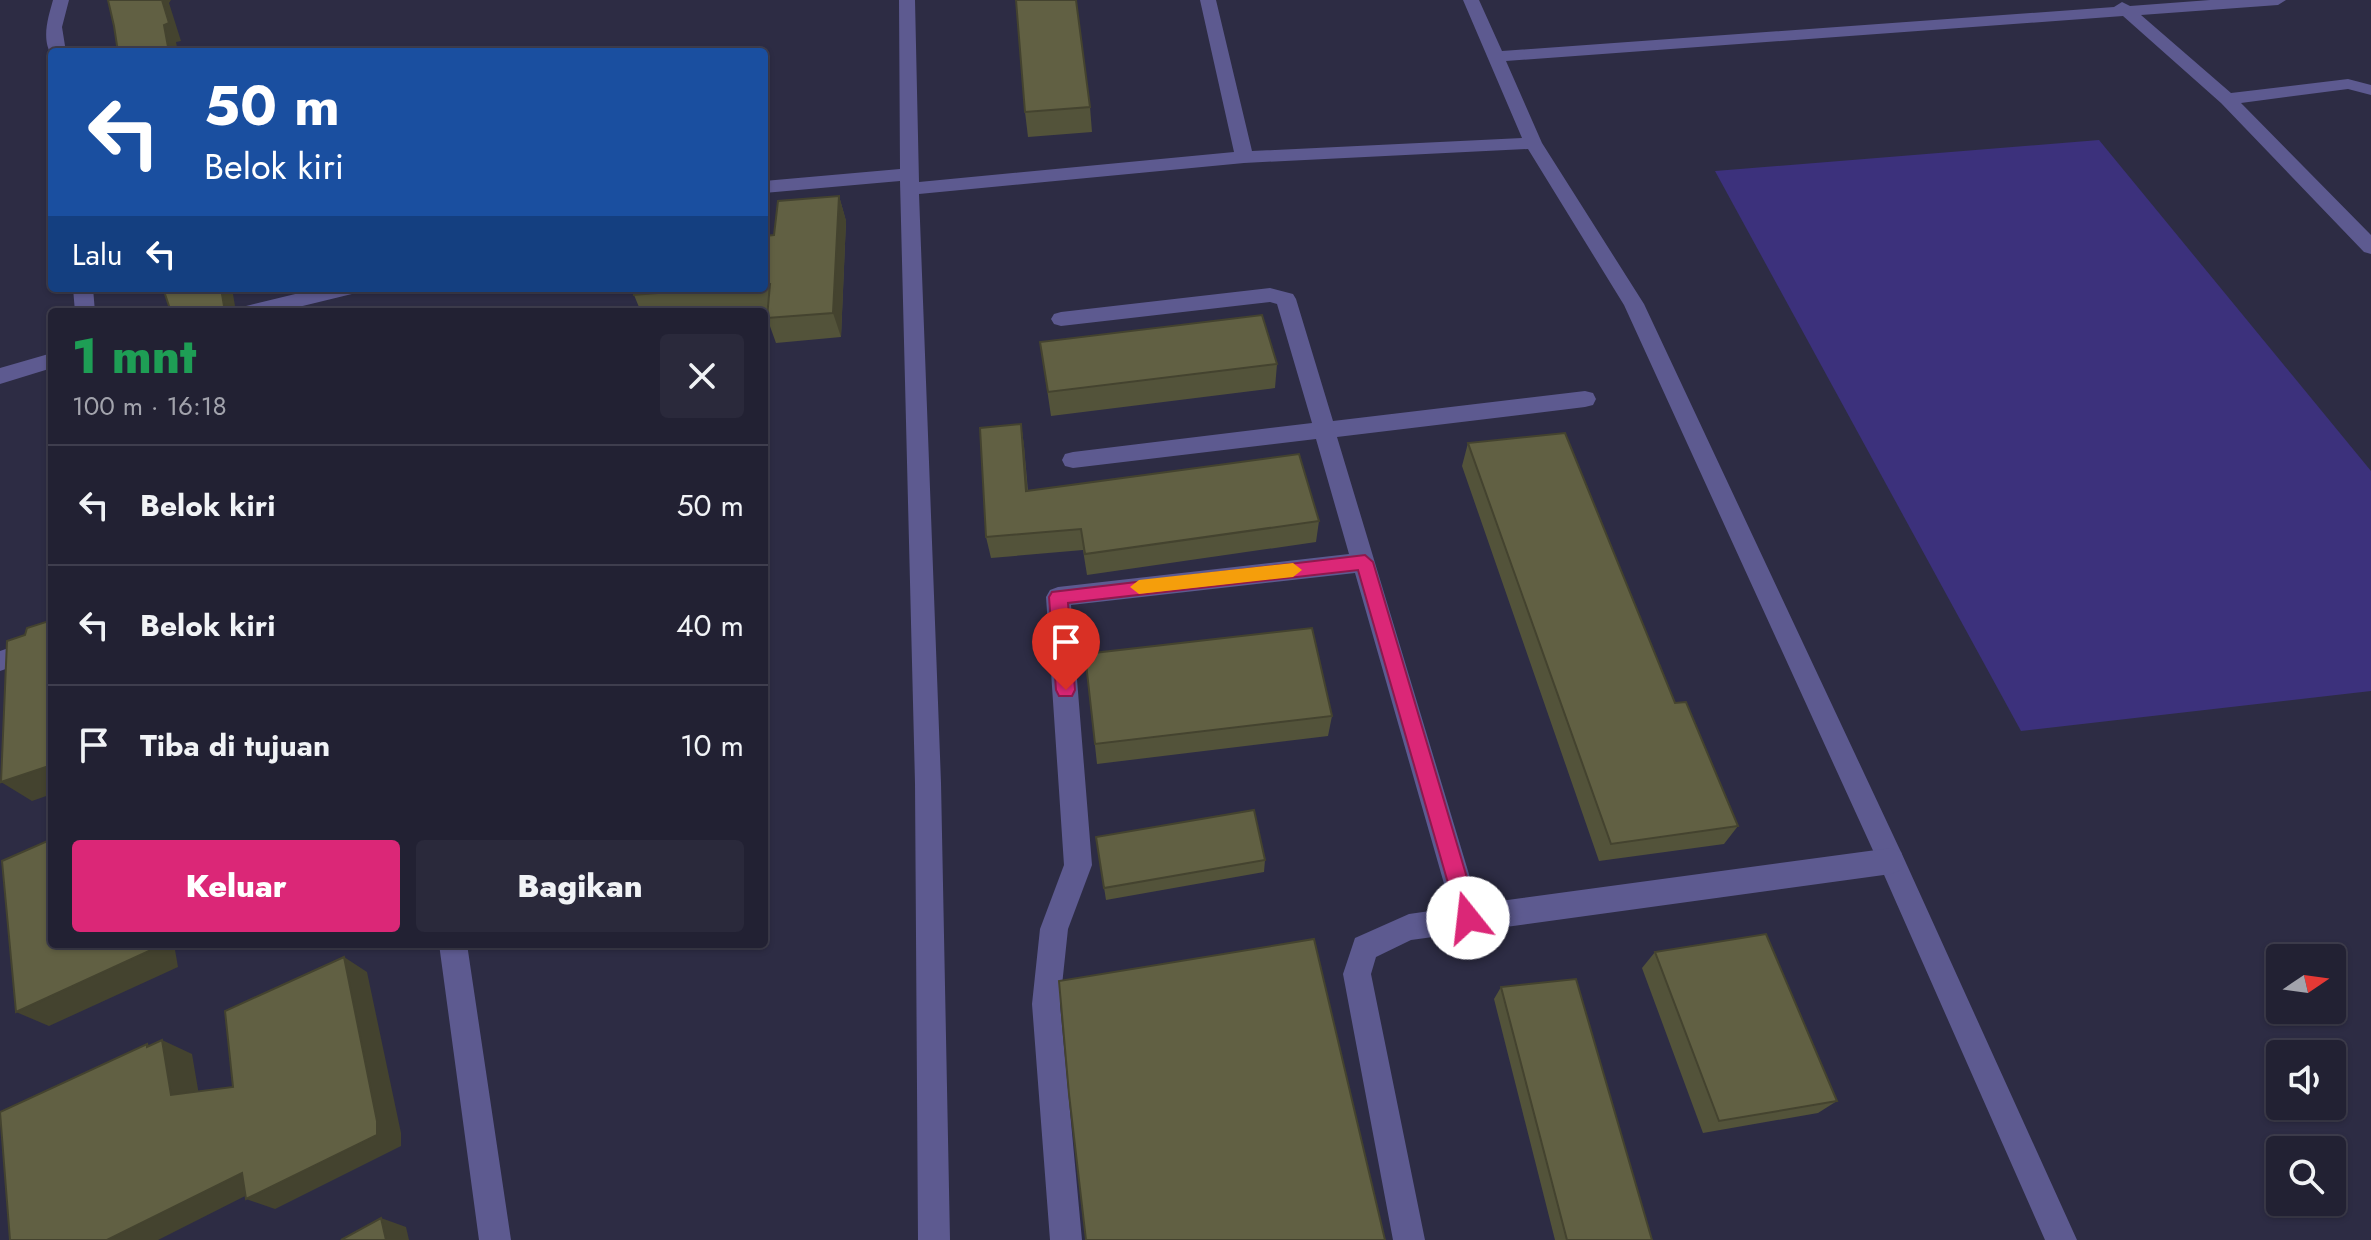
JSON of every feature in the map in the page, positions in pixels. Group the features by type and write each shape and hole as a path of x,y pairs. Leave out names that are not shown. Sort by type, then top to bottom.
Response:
{"street":[{"path":"57,48 54,27 61,0"},
{"path":"907,0 928,783 934,1240"},
{"path":"1208,0 1244,157"},
{"path":"1471,0 1533,143 1634,304 1891,861 2061,1240"},
{"path":"1495,57 2122,6 2278,0"},
{"path":"2122,6 2227,99 2371,247"},
{"path":"2227,99 2348,84 2371,90"},
{"path":"768,187 910,182 1244,157 1533,143"},
{"path":"266,308 332,292"},
{"path":"1061,319 1270,295 1286,299 1468,918"},
{"path":"0,376 48,361"},
{"path":"1073,460 1585,399"},
{"path":"1066,1240 1046,1004 1054,929 1078,865 1058,597 1365,562"},
{"path":"0,661 48,644"},
{"path":"1409,1240 1357,974 1365,948 1409,927 1891,861"},
{"path":"454,948 495,1240"}],"shaded area":[{"path":"2099,140 2371,471 2371,691 2021,731 1715,171"}],"building":[{"path":"108,0 162,0 169,23 164,25 168,48 117,48"},
{"path":"1016,0 1076,0 1090,107 1025,112"},
{"path":"839,196 833,313 768,318 768,236 774,235 778,201"},
{"path":"164,292 222,292 224,308 170,308"},
{"path":"634,292 670,292 634,295"},
{"path":"1262,315 1277,364 1048,392 1040,342"},
{"path":"1021,424 1026,491 1299,454 1319,521 1085,554 1081,529 986,537 980,428"},
{"path":"1565,433 1675,703 1686,702 1738,826 1611,844 1468,443"},
{"path":"48,621 48,766 1,782 7,641 25,635 27,628"},
{"path":"1312,628 1332,716 1095,744 1085,654"},
{"path":"1254,810 1265,860 1104,888 1096,837"},
{"path":"48,841 48,948 149,948 149,951 16,1012 2,861"},
{"path":"1766,934 1837,1101 1719,1121 1655,952"},
{"path":"1314,939 1385,1240 1086,1240 1059,981"},
{"path":"344,957 377,1121 377,1135 246,1199 242,1173 107,1240 10,1240 0,1112 147,1044 147,1047 162,1040 171,1095 233,1087 225,1011"},
{"path":"1576,979 1652,1240 1567,1240 1501,987"},
{"path":"381,1218 386,1240 341,1240"}],"slow traffic":[{"path":"1139,587 1293,570"}],"route":[{"path":"1066,690 1058,597 1365,562 1468,918"}]}
